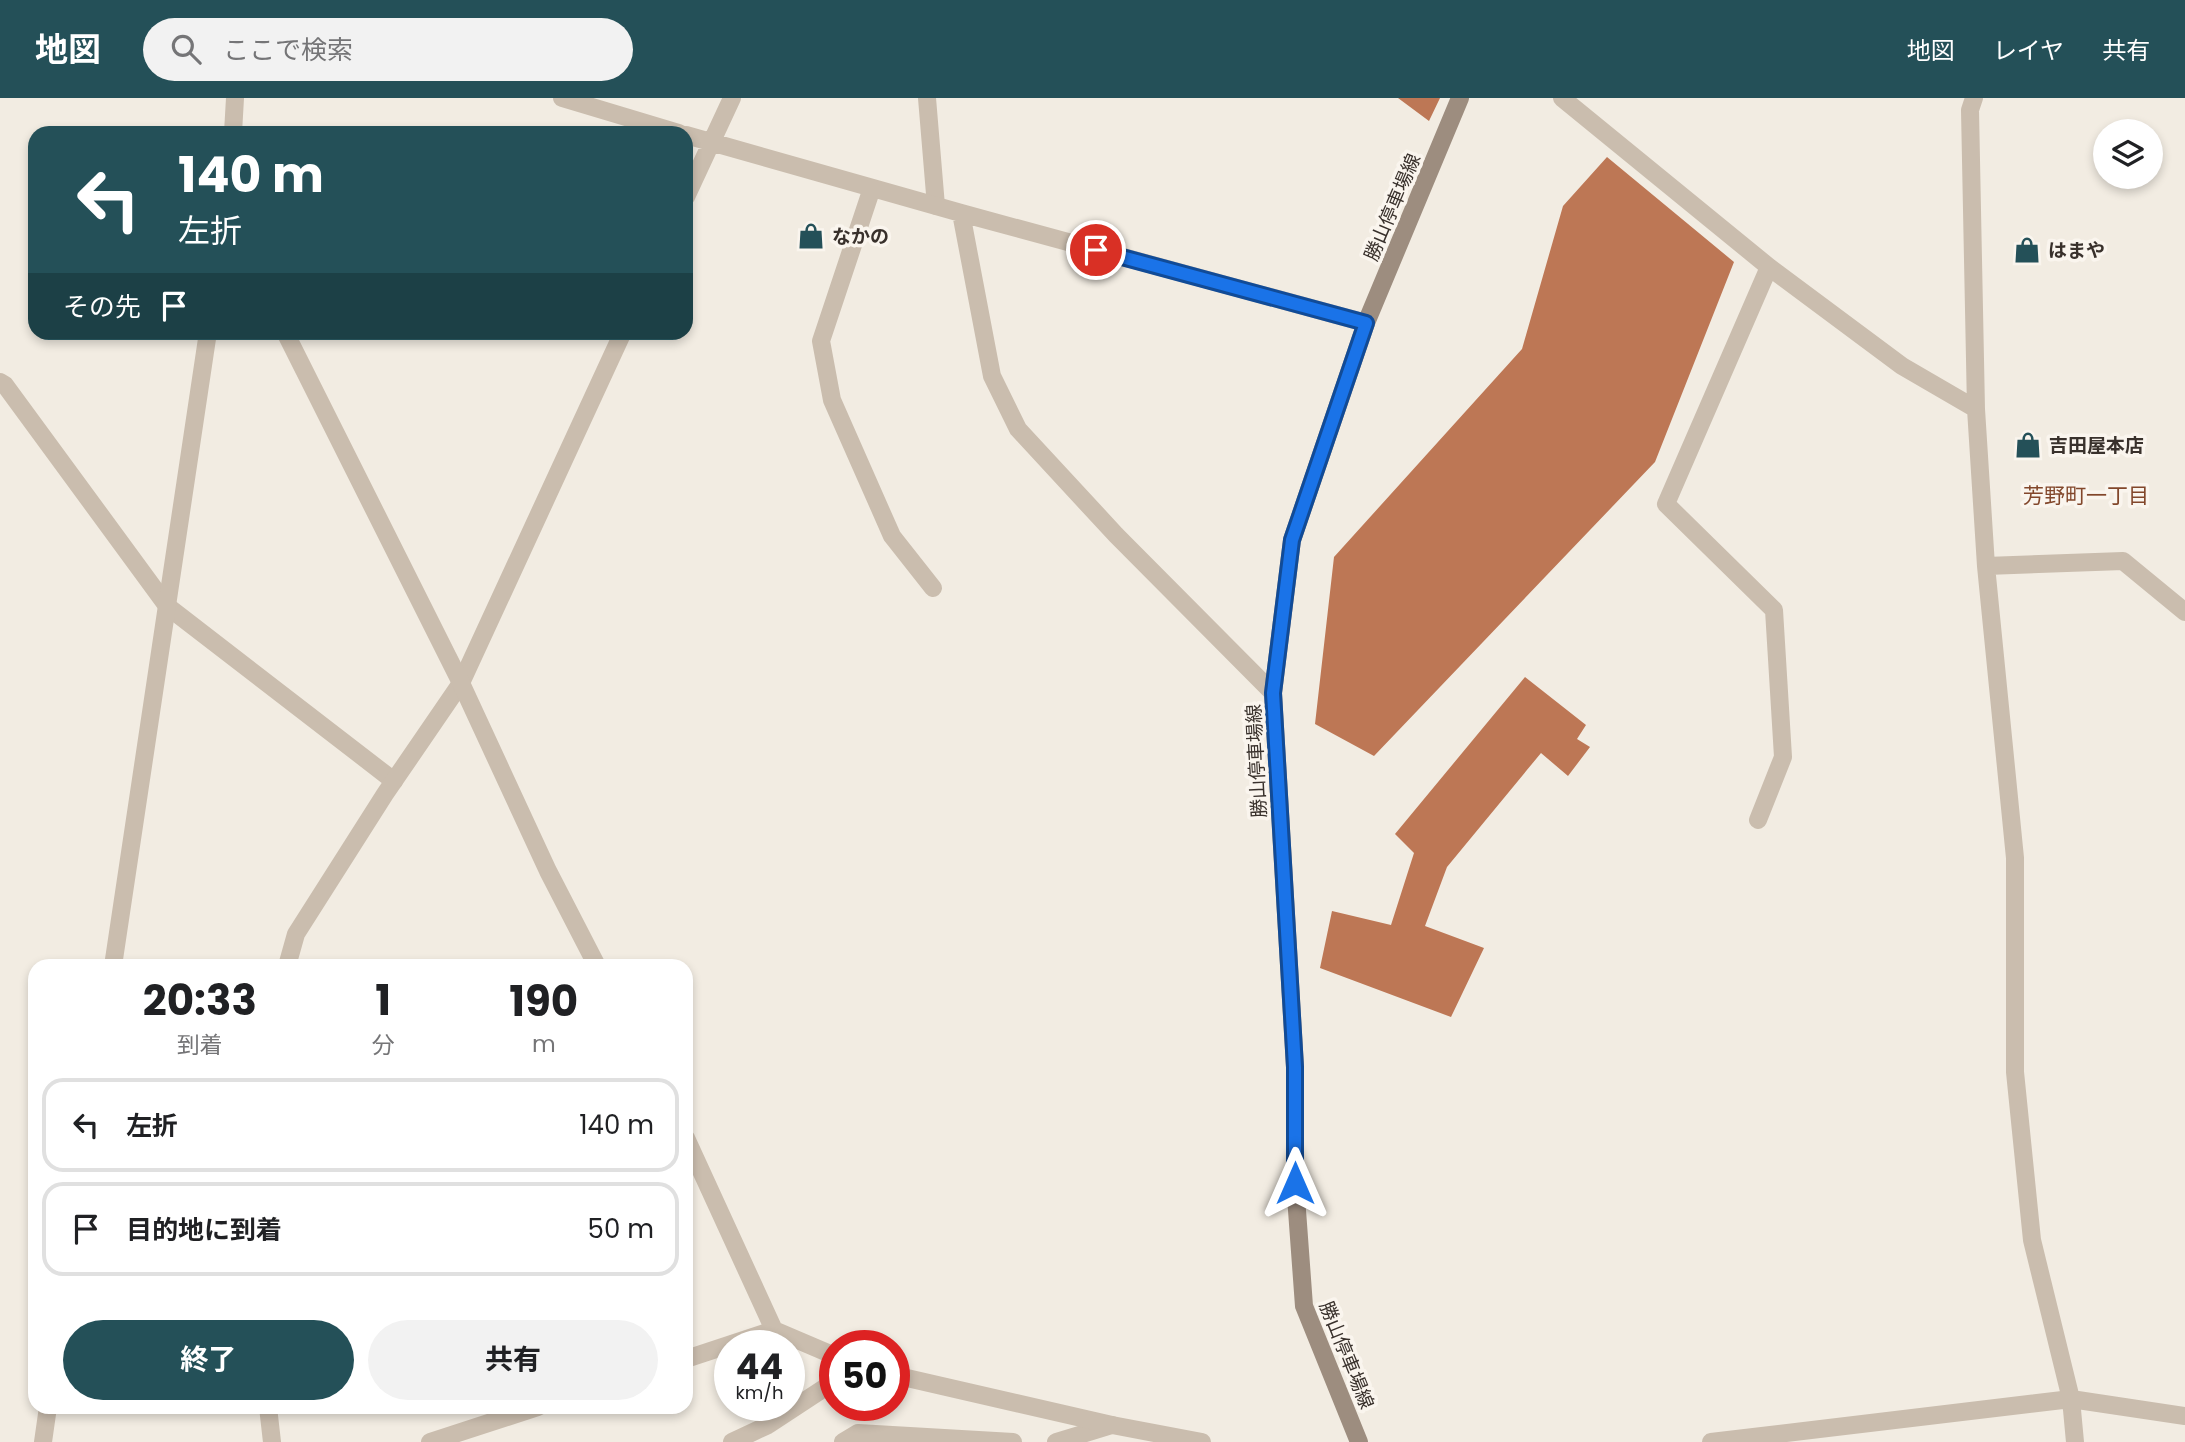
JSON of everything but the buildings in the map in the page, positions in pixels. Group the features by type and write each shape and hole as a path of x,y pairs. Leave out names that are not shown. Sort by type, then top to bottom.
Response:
{"main road":[{"name":"勝山停車場線","path":"1359,1442 1304,1306 1295,1183 1295,1067 1273,693 1292,540 1366,323 1460,98"}],"street":[{"path":"233,126 235,98"},
{"path":"562,98 656,126"},
{"path":"693,182 732,98"},
{"path":"927,98 936,206"},
{"path":"1562,98 1769,267 1902,366 1976,409"},
{"path":"1974,98 1970,110 1976,409 1986,566 2014,858 2015,1072 2032,1240 2071,1399 2075,1442"},
{"path":"693,137 1366,323"},
{"path":"872,188 821,341 832,400 892,536 933,587"},
{"path":"961,213 992,376 1018,429 1116,535 1273,693"},
{"path":"1758,820 1783,757 1774,610 1667,504 1769,267"},
{"path":"114,959 207,340"},
{"path":"289,340 461,683 548,872 593,959"},
{"path":"289,959 296,934 394,781 461,683 619,340"},
{"path":"0,382 5,385 167,607 394,781"},
{"path":"1986,566 2123,561 2185,612"},
{"path":"693,1153 774,1330"},
{"path":"693,1357 714,1350"},
{"path":"910,1379 1112,1425 1202,1442"},
{"path":"733,1442 768,1425 819,1392"},
{"path":"1711,1442 2071,1399 2185,1416"},
{"path":"43,1442 47,1414"},
{"path":"269,1414 272,1442"},
{"path":"430,1442 516,1414"},
{"path":"1056,1442 1091,1437 1112,1425"},
{"path":"843,1442 858,1433 1013,1442"}],"place":[{"name":"なかの","path":"811,236"},
{"name":"はまや","path":"2027,250"},
{"name":"吉田屋本店","path":"2028,445"}],"district":[{"name":"芳野町一丁目","path":"2086,496"}],"route":[{"path":"1096,250 1366,323 1292,540 1273,693 1295,1067 1295,1183"}]}
